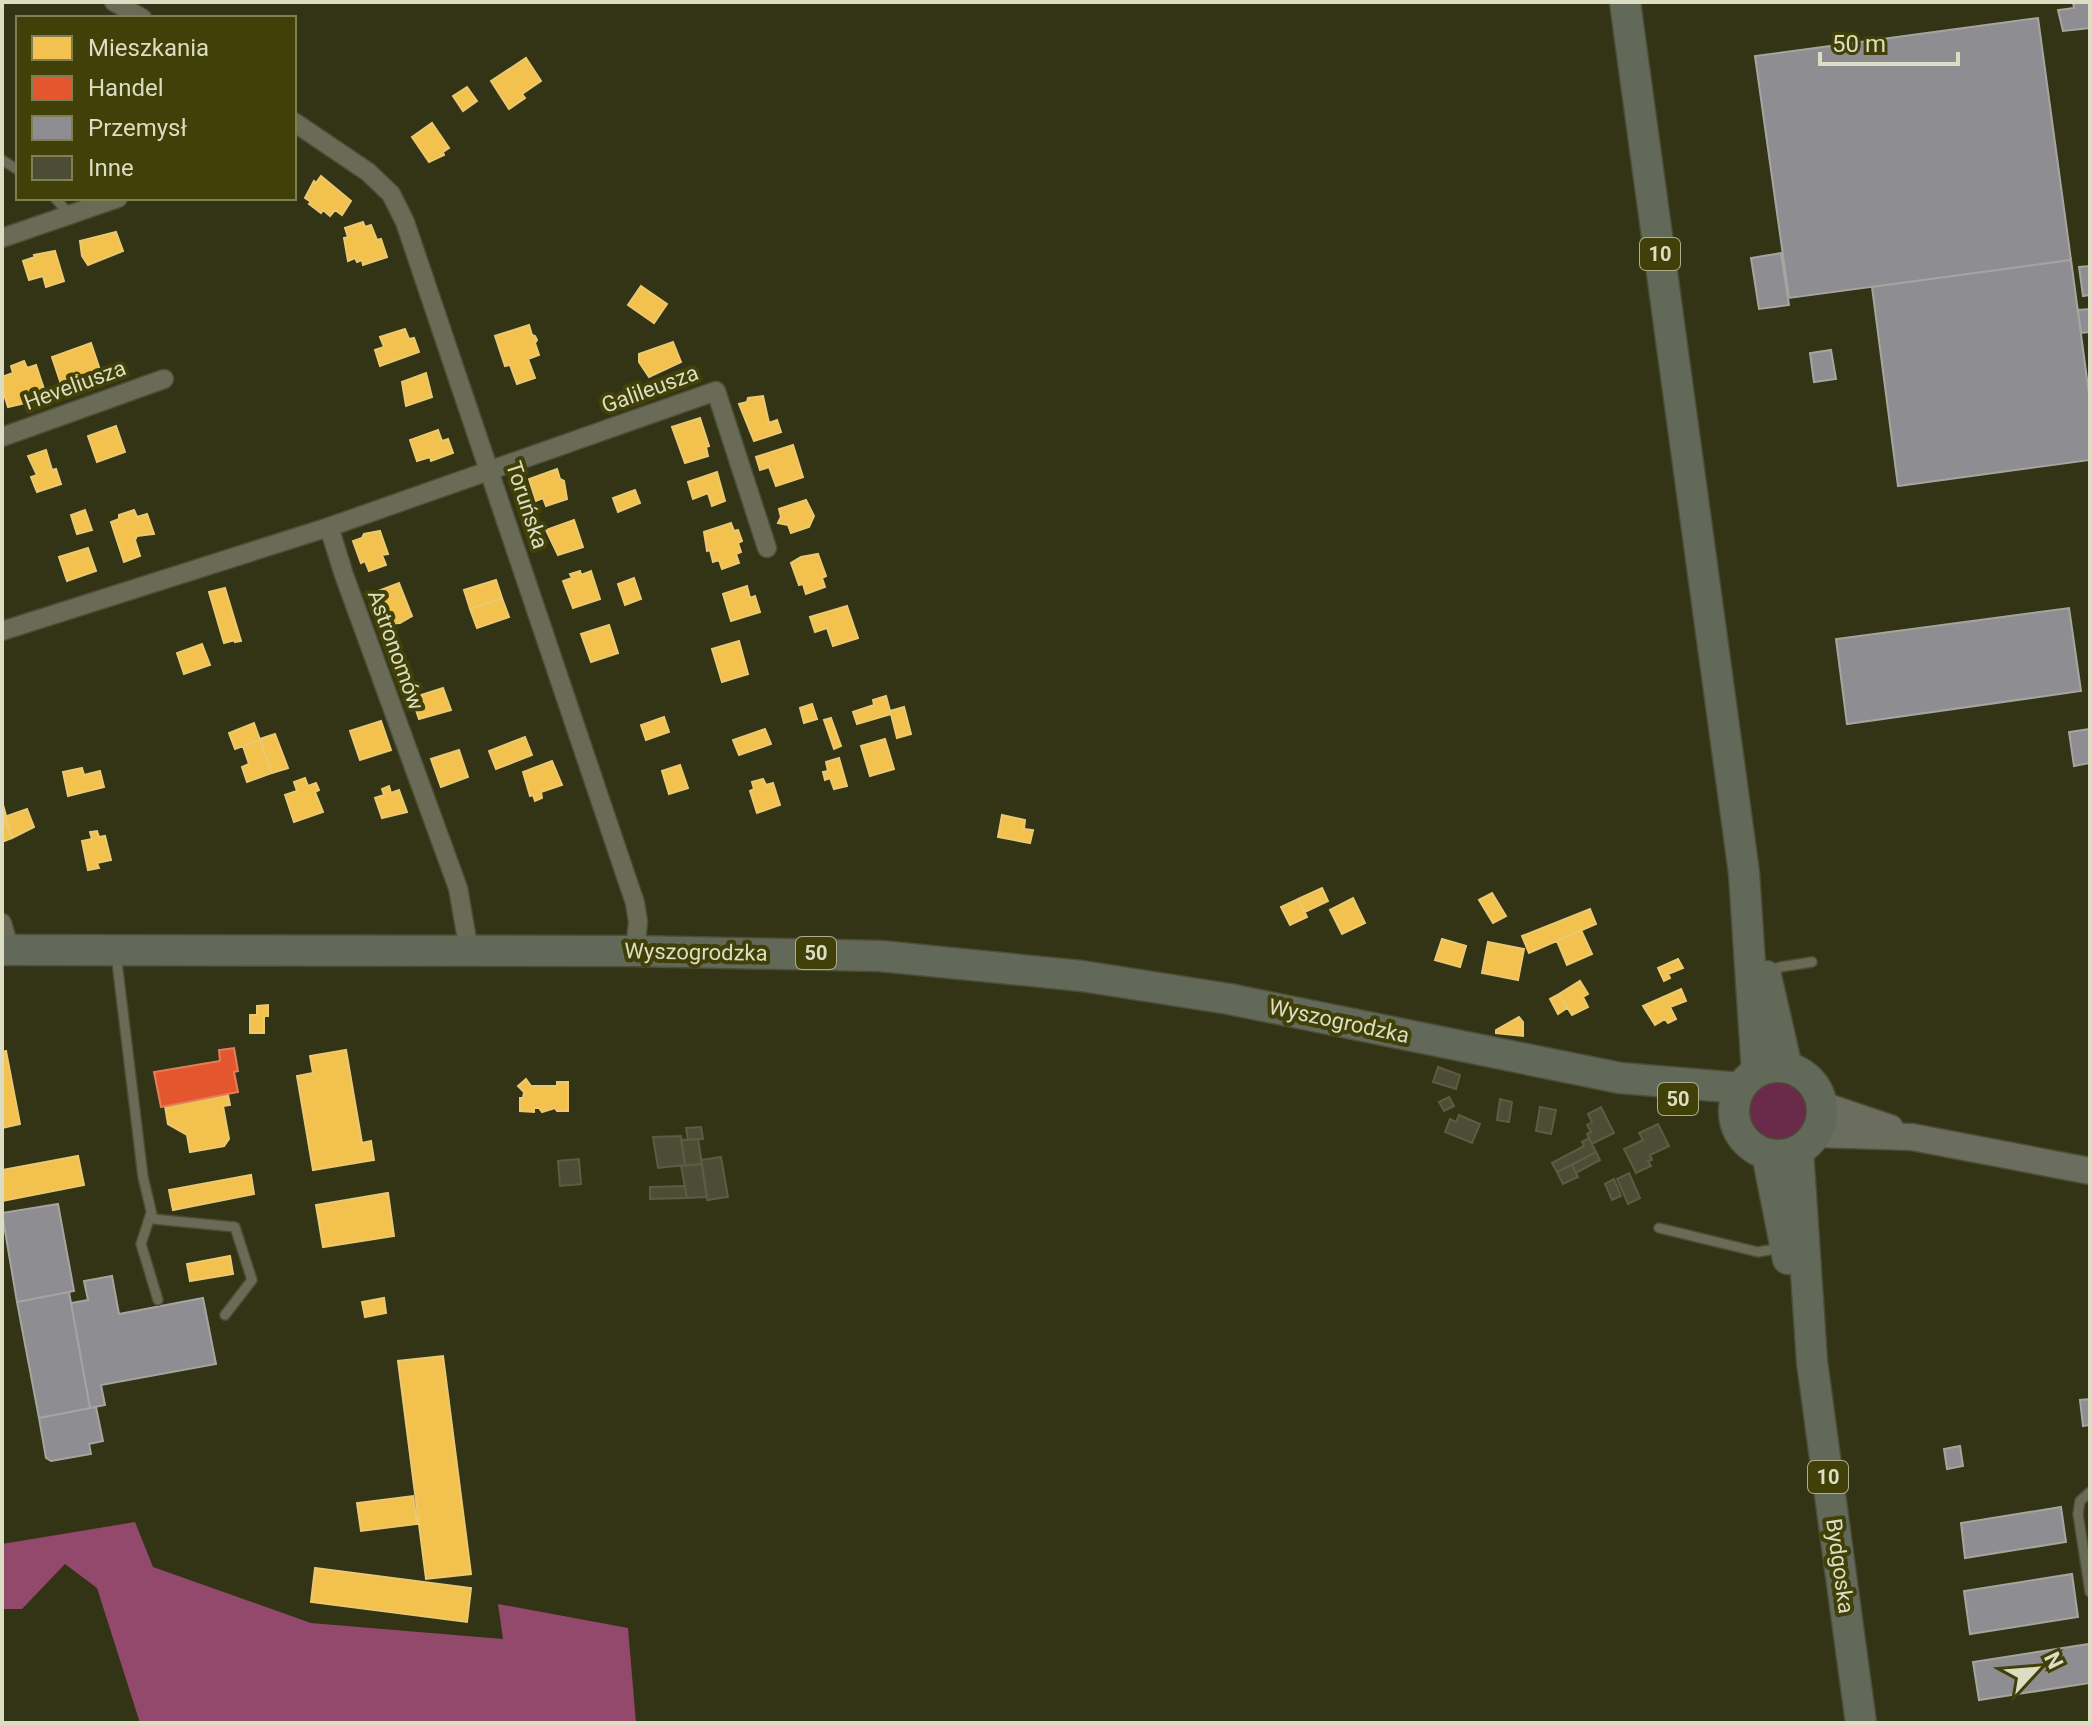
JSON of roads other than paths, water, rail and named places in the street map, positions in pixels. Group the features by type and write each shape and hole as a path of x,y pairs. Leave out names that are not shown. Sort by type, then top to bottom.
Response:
{"main road":[{"name":"10","path":"1625,2 1758,978 1787,1068"},
{"name":"Wyszogrodzka","path":"5,941 115,951 635,951 880,956 982,964 1229,999 1620,1078 1735,1121"},
{"name":"10","path":"1735,1121 1734,1107 1749,1080 1758,978"},
{"path":"1735,1121 1749,1144 1767,1154 1781,1156 1812,1130 1817,1089 1810,1079 1787,1068 1772,1067 1749,1080"},
{"name":"Wyszogrodzka","path":"1620,1078 1749,1080"},
{"path":"1812,1130 1912,1137 2090,1171"},
{"name":"Bydgoska","path":"1794,1238 1812,1130"},
{"name":"Bydgoska","path":"1767,1154 1794,1238 1861,1723"}],"street":[{"path":"114,2 138,16"},
{"name":"Toruńska","path":"296,123 368,172 391,194 405,222 635,903 638,922 635,951"},
{"path":"2,238 112,200"},
{"name":"Heveliusza","path":"2,437 164,379"},
{"name":"Galileusza","path":"491,471 716,391 767,548"},
{"path":"2,631 329,527 491,471"},
{"name":"Astronomów","path":"329,527 458,888 469,951"}],"lane":[{"path":"57,200 70,215"},
{"path":"115,951 143,1177 151,1213 153,1219 235,1227 252,1280 225,1315"},
{"path":"1758,978 1780,967 1812,962"},
{"path":"151,1213 141,1244 158,1300"},
{"path":"1659,1228 1758,1252 1776,1250 1794,1238"},
{"path":"2090,1492 2080,1501 2078,1514 2090,1592"}]}
